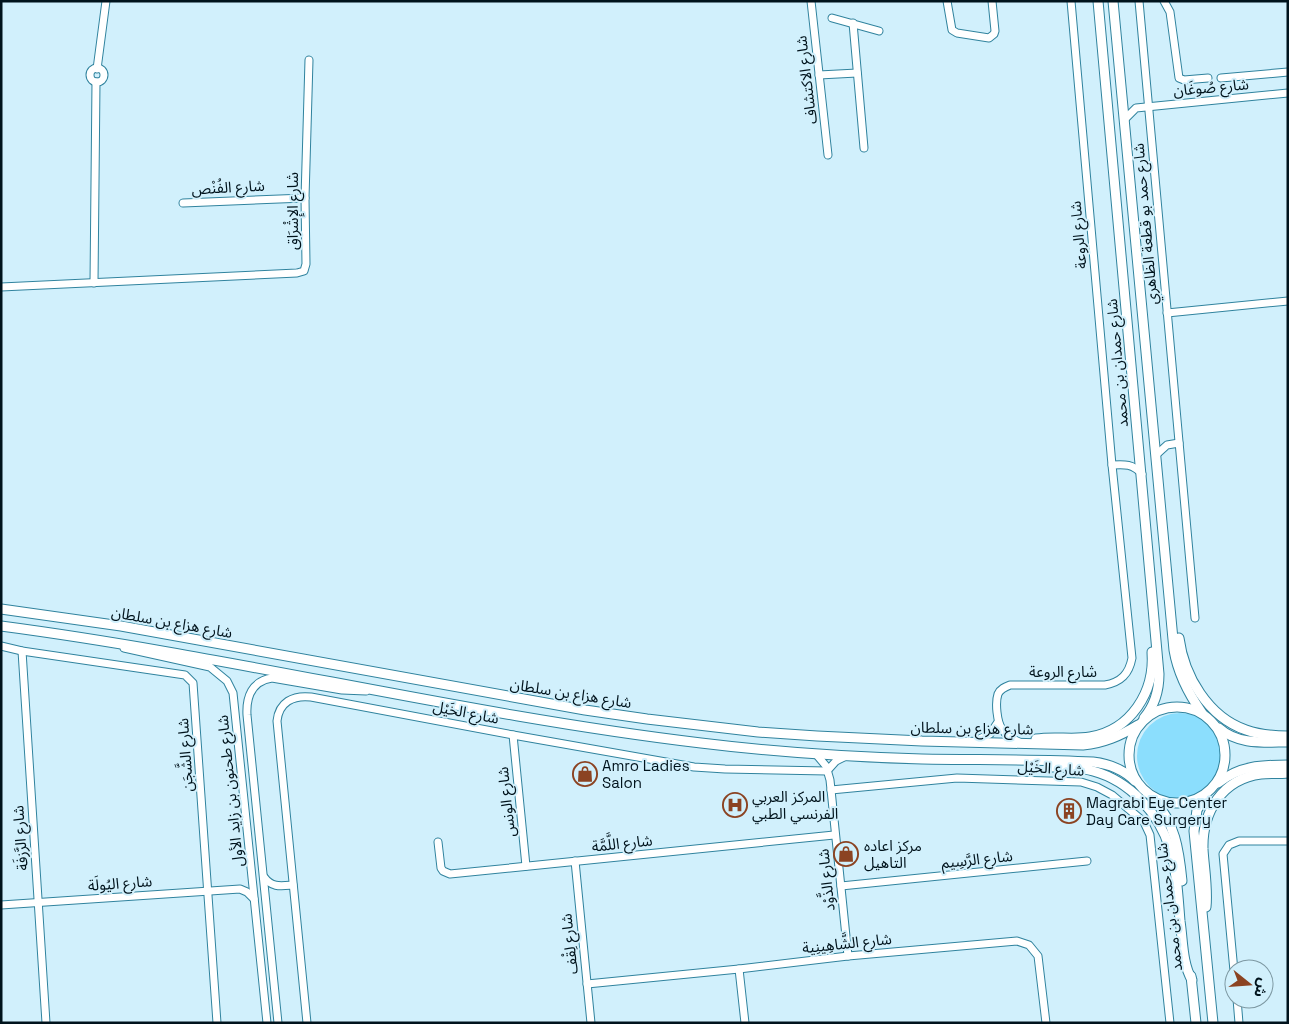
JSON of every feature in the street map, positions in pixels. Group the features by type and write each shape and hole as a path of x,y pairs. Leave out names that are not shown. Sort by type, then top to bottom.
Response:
{"main road":[{"name":"شارع حمدان بن محمد","path":"1098,1 1142,474 1159,684 1155,702 1141,722"},
{"name":"شارع حمدان بن محمد","path":"1113,1 1153,436 1176,658 1180,675 1187,691 1202,713"},
{"path":"1166,566 1172,584 1180,648 1184,664 1189,676 1203,697 1222,716 1244,730 1270,736 1288,736"},
{"path":"1024,743 1049,737 1081,738 1102,734 1121,724 1136,709 1147,691 1152,670 1147,595 1150,568"},
{"name":"شارع هزاع بن سلطان","path":"1,609 121,626 442,685 647,719 758,732 969,743 1083,745 1095,744 1118,737 1141,722"},
{"name":"شارع هزاع بن سلطان","path":"1,626 112,642 608,730 700,743 816,754 1105,763 1126,772 1135,781"},
{"path":"1288,742 1245,741 1228,735 1202,713 1188,707 1172,706 1157,710 1141,722 1131,738 1128,752 1130,767 1135,781 1149,795 1160,801 1173,804 1197,799 1236,771 1248,767 1288,765"},
{"path":"1214,724 1220,733 1225,754 1224,765 1216,784"},
{"path":"1028,760 1041,766 1084,769 1106,776 1129,789 1156,817 1167,838 1173,861 1185,962 1192,980"},
{"path":"1203,924 1206,901 1203,834 1211,807 1224,793 1242,780 1259,774 1288,773"},
{"name":"شارع حمدان بن محمد","path":"1208,792 1201,801 1194,820 1194,831 1213,1023"},
{"name":"شارع حمدان بن محمد","path":"1149,795 1157,803 1169,822 1177,843 1195,1022"}],"street":[{"path":"94,283 96,82 90,79 90,74 92,70 97,69 106,1"},
{"name":"شارع الاكتشاف","path":"811,1 828,155"},
{"path":"947,1 952,30 957,33 989,38 992,37 995,31 992,1"},
{"name":"شارع الروعة","path":"998,722 997,700 1001,690 1005,687 1010,685 1105,685 1121,679 1126,674 1132,658 1112,465 1071,1"},
{"name":"شارع حمد بو قطعة الظاهري","path":"1139,1 1195,618"},
{"path":"1164,1 1170,12 1179,78 1184,80 1208,78"},
{"path":"832,18 879,31"},
{"path":"853,23 864,148"},
{"name":"شارع الإِشْرَاق","path":"1,287 300,273 304,271 306,264 305,198 309,60"},
{"path":"819,75 857,72"},
{"path":"1221,78 1288,72"},
{"name":"شارع صُوغَان","path":"1136,108 1288,93"},
{"path":"1122,97 1136,108 1124,119"},
{"name":"شارع الفُنْص","path":"183,203 305,198"},
{"path":"1167,313 1288,301"},
{"path":"1153,436 1167,444 1179,443"},
{"path":"1156,455 1167,444"},
{"path":"1112,465 1126,464 1134,459 1139,451"},
{"path":"1126,464 1142,474"},
{"name":"شارع طحنون بن زايد الأول","path":"112,642 135,652 210,668 220,674 230,687 235,701 267,1023"},
{"name":"شارع الشَّجَن","path":"1,646 22,651 179,674 190,678 195,689 217,1023"},
{"name":"شارع الرَّزفَة","path":"22,651 46,1023"},
{"name":"شارع طحنون بن زايد الأول","path":"278,1023 247,702 252,689 262,681 272,678 350,691 377,690"},
{"name":"شارع الخَيْل","path":"307,1023 277,721 279,710 289,700 296,697 310,697 694,767 828,771"},
{"path":"969,743 990,734 998,722 1005,734 1024,743"},
{"name":"شارع الونس","path":"513,735 526,866"},
{"name":"شارع الذَّوْد","path":"816,754 824,761 828,771 848,956"},
{"path":"828,771 836,761 847,755"},
{"name":"شارع الخَيْل","path":"831,790 957,778 990,778 1080,782 1097,787 1112,795 1144,822 1150,835 1170,1023"},
{"name":"شارع اللَّمَّة","path":"438,842 441,868 446,874 834,835"},
{"path":"1233,959 1223,854 1229,845 1239,841 1288,841"},
{"name":"شارع الرَّسِيم","path":"841,886 1087,861"},
{"name":"شارع لِقْف","path":"575,862 591,1023"},
{"path":"252,876 240,889 255,899"},
{"path":"264,877 270,884 279,886 293,885"},
{"path":"266,900 271,892 279,886"},
{"name":"شارع اليُولَة","path":"1,905 240,889"},
{"name":"شارع الشَّاهِينِية","path":"587,984 848,956 1012,941 1026,943 1036,952 1039,960 1046,1023"},
{"path":"739,969 745,1023"},
{"path":"1238,1009 1239,1023"}],"water":[{"path":"1180,713 1196,717 1210,726 1219,740 1223,756 1219,772 1210,786 1196,795 1180,799 1164,795 1150,786 1141,772 1137,756 1141,740 1150,726 1164,717"}],"place":[{"name":"Amro Ladies Salon","path":"585,774"},
{"name":"المركز العربي الفرنسي الطبي","path":"735,805"},
{"name":"Magrabi Eye Center Day Care Surgery","path":"1069,811"},
{"name":"مركز اعاده التاهيل","path":"846,854"}]}
